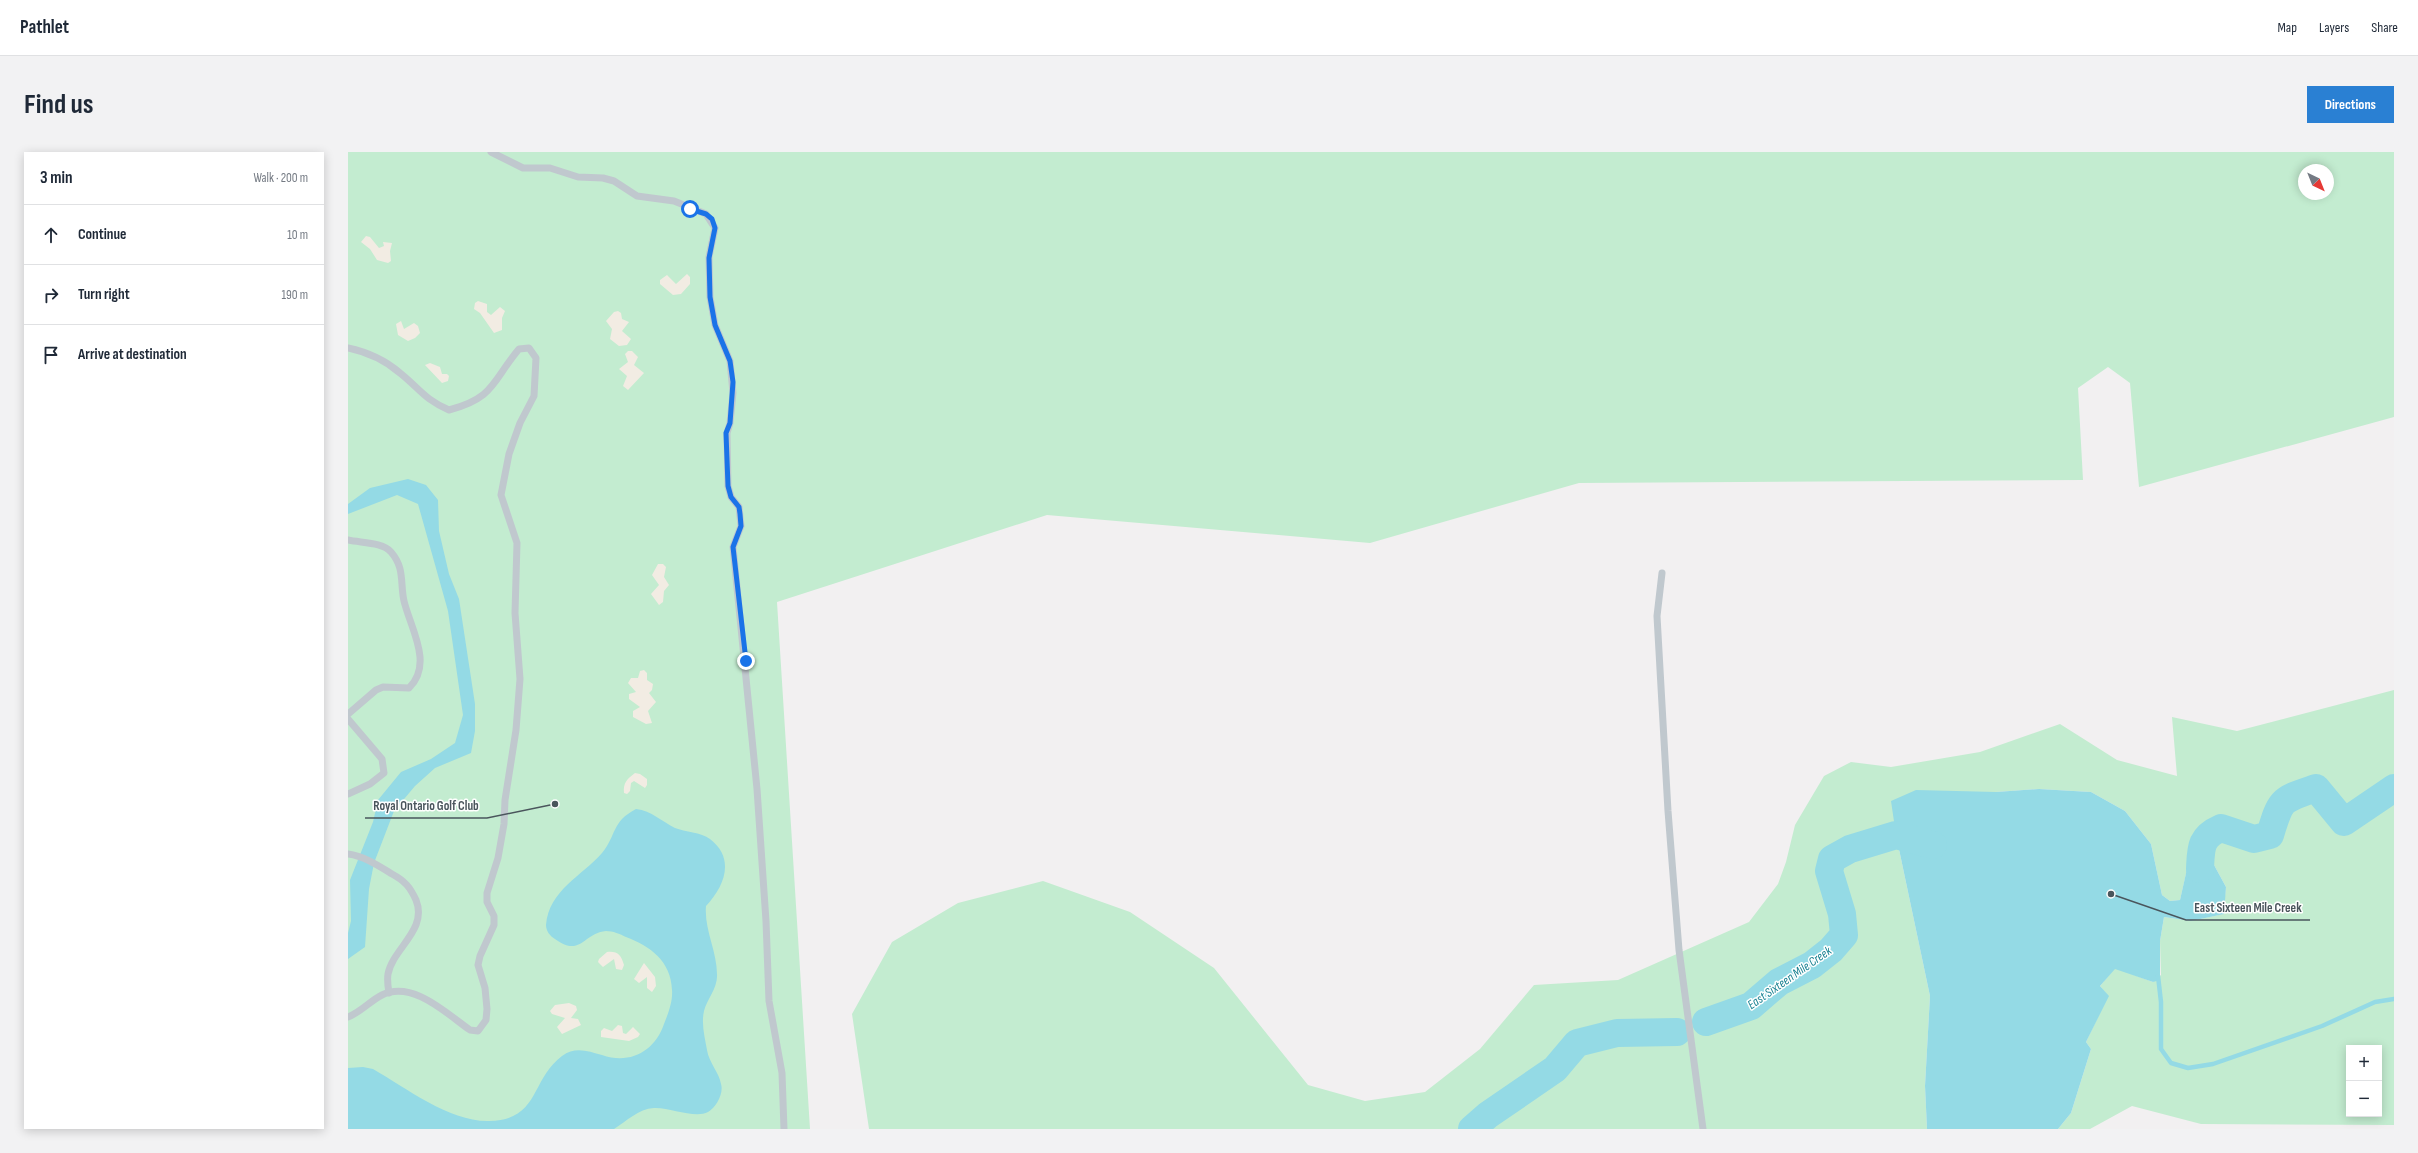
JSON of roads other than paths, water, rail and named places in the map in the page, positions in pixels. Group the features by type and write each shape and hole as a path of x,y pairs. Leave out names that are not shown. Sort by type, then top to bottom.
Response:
{"lane":[{"path":"491,152 523,168 550,168 578,177 603,178 614,181 637,196 674,201 706,214 712,219 715,228 709,258 710,297 715,325 730,361 733,382 730,423 726,433 728,486 731,497 739,507 741,526 733,547 757,789 766,921 769,1001 782,1073 784,1129"},
{"path":"348,348 378,358 400,373 431,402 449,410 474,402 487,393 519,349 529,348 536,358 534,396 520,423 509,454 501,496 517,543 515,613 520,679 516,730 505,800 504,824 498,858 487,893 487,902 494,916 494,925 480,956 478,965 485,988 487,1009 486,1020 478,1031 470,1030 426,999 412,994 389,993 348,1017"},
{"path":"348,540 383,547 391,551 401,566 404,602 417,636 419,656 418,675 415,682 409,688 383,687 376,690 348,714"},
{"path":"1662,573 1657,616 1668,811 1679,950 1703,1129"},
{"path":"348,719 382,759 385,766 384,773 370,784 348,794"},
{"path":"348,854 356,855 374,863 404,881 410,887 419,908 418,922 388,973 389,993"}],"water":[{"path":"408,479 426,485 438,500 439,531 449,574 459,599 475,704 475,731 471,753 435,768 415,786 394,811 374,863 369,889 365,947 348,959 348,933 351,921 350,880 373,822 378,800 401,772 431,759 455,743 463,715 448,611 418,504 397,495 348,514 348,504 370,488"},
{"path":"2039,789 2091,792 2125,811 2151,844 2162,895 2170,901 2180,900 2191,851 2207,828 2214,838 2207,852 2226,887 2224,914 2191,921 2164,917 2160,941 2160,980 2153,982 2115,969 2100,986 2109,996 2086,1042 2091,1049 2071,1113 2058,1129 1927,1129 1925,1086 1930,996 1896,835 1891,801 1916,790 1996,792"},
{"path":"636,809 652,814 675,828 698,833 710,839 723,855 725,864 722,882 706,906 707,923 715,957 717,979 705,1007 703,1026 708,1055 718,1075 722,1088 719,1100 714,1107 703,1114 689,1114 660,1108 648,1109 638,1113 614,1129 348,1129 348,1068 363,1067 373,1069 444,1110 474,1120 489,1121 505,1119 517,1114 533,1097 544,1076 552,1066 567,1053 582,1050 612,1058 632,1057 648,1048 654,1042 660,1033 667,1016 672,994 671,980 668,971 658,956 643,945 609,931 598,933 582,943 571,946 553,938 550,935 546,925 548,913 553,902 568,884 602,853 618,824 628,814"}],"waterway":[{"name":"East Sixteen Mile Creek","path":"2200,869 2203,844 2205,839 2214,831 2221,828 2254,839 2270,835 2280,807 2289,798 2296,795 2316,788 2344,822 2394,788"},
{"name":"East Sixteen Mile Creek","path":"1706,1022 1751,1006 1779,982 1812,965 1831,950 1844,935 1842,914 1829,871 1832,859 1850,849 1896,835 1933,845"},
{"path":"2158,976 2161,1002 2161,1049 2171,1063 2188,1068 2213,1064 2322,1026 2375,1002 2394,999"},
{"name":"East Sixteen Mile Creek","path":"1472,1129 1488,1115 1555,1069 1577,1043 1617,1033 1677,1032"}],"place":[{"name":"Royal Ontario Golf Club","path":"555,804"},
{"name":"East Sixteen Mile Creek","path":"2111,894"}]}
